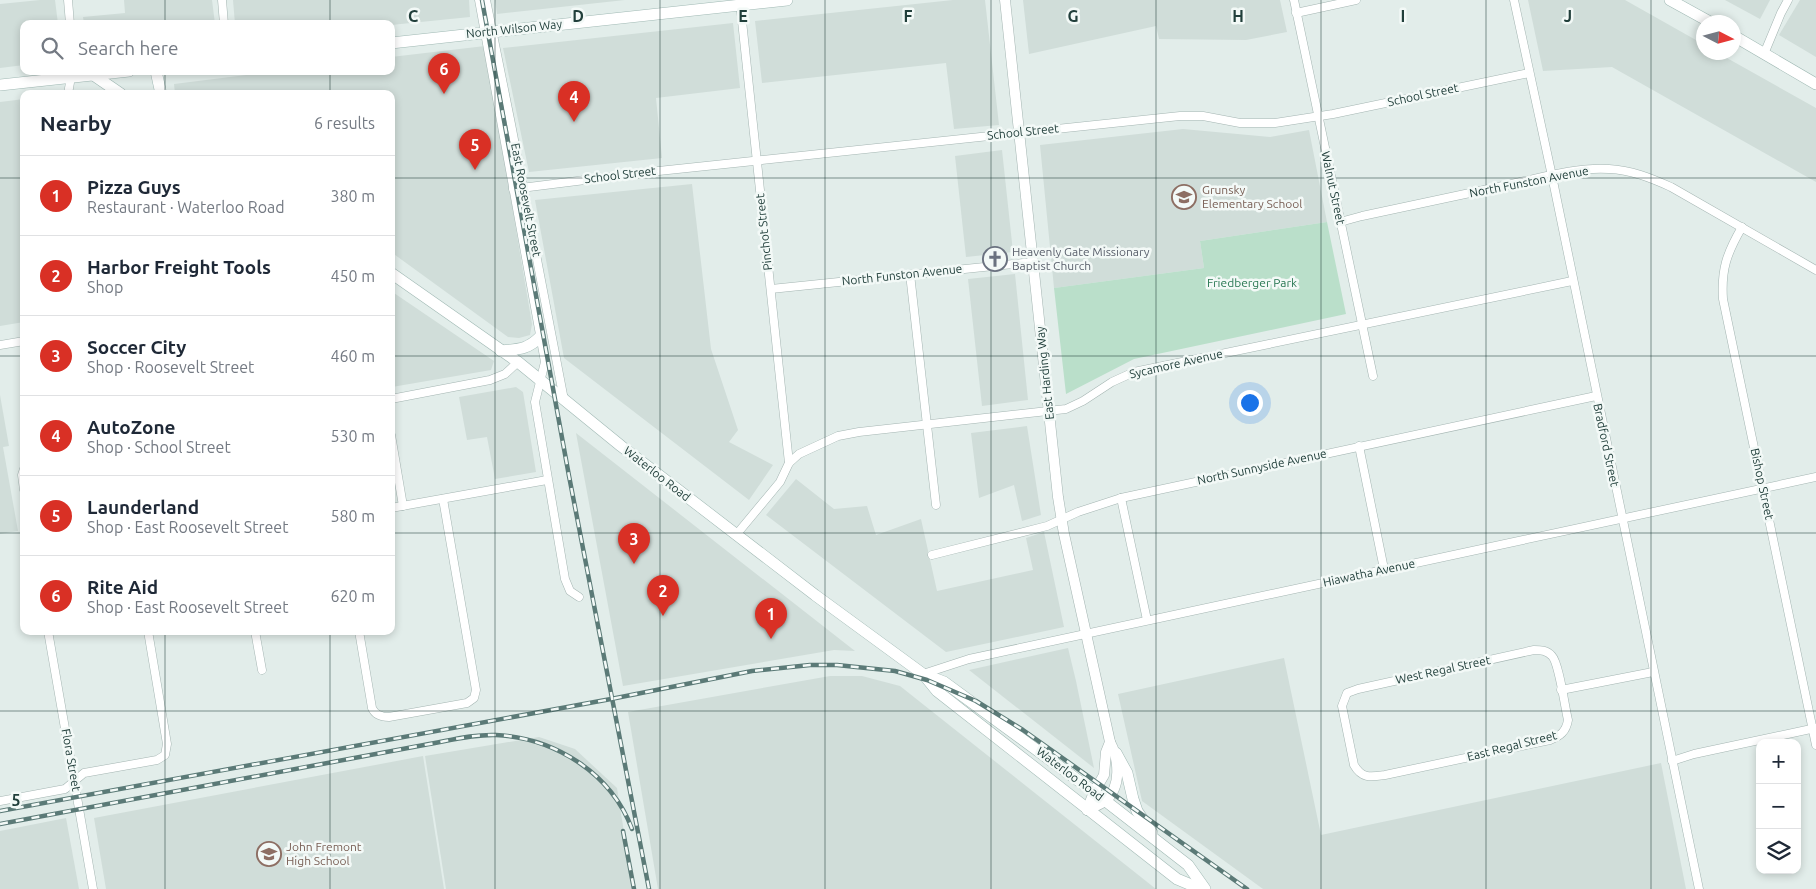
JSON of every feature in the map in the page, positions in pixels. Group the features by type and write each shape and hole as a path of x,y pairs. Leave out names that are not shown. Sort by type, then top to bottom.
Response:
{"main road":[{"name":"North Wilson Way","path":"395,43 740,2 786,0"},
{"path":"1670,0 1697,15"},
{"path":"1741,40 1816,84"},
{"path":"0,85 65,75"},
{"path":"93,75 115,90"},
{"path":"157,75 160,90"},
{"name":"Waterloo Road","path":"395,276 518,362 736,535 923,674 937,691 1177,879 1201,889"},
{"path":"501,351 523,349 532,345 540,337"},
{"name":"Waterloo Road","path":"923,674 944,682 1094,792 1188,865 1205,889"},
{"path":"1116,753 1127,773 1137,811 1159,843"}],"street":[{"path":"68,0 70,20"},
{"path":"222,0 224,20"},
{"name":"East Roosevelt Street","path":"479,0 524,187 564,400"},
{"name":"East Roosevelt Street","path":"486,0 488,32 513,189 545,362 535,402 547,480 565,579 570,591 579,597"},
{"name":"East Harding Way","path":"1005,0 1062,520 1110,742 1116,753 1118,765 1112,792 1105,801"},
{"name":"Walnut Street","path":"1294,0 1373,376"},
{"path":"1296,13 1356,0"},
{"name":"Bradford Street","path":"1514,0 1699,889"},
{"path":"1764,54 1788,0"},
{"name":"Pinchot Street","path":"740,2 789,463"},
{"name":"School Street","path":"513,189 756,160 1186,115 1203,116 1240,123 1264,124 1318,116 1529,73"},
{"path":"69,90 71,75"},
{"name":"North Funston Avenue","path":"1340,222 1552,176 1595,169 1625,170 1652,178 1671,187 1816,270"},
{"name":"Bishop Street","path":"1742,227 1725,260 1722,281 1723,299 1816,745"},
{"name":"North Funston Avenue","path":"770,289 1033,262"},
{"path":"910,274 936,505"},
{"name":"Sycamore Avenue","path":"736,535 780,482 789,463 799,454 838,436 859,432 1049,412 1069,408 1112,382 1134,372 1572,281"},
{"path":"0,345 20,342"},
{"path":"395,398 490,380 505,374 518,362"},
{"name":"North Sunnyside Avenue","path":"932,555 1047,526 1121,498 1596,396"},
{"path":"1359,446 1384,569"},
{"path":"395,457 404,506"},
{"name":"Hiawatha Avenue","path":"923,674 969,659 1086,633 1816,477"},
{"path":"395,507 547,480"},
{"path":"1121,498 1147,620"},
{"path":"360,635 372,708 380,716 389,717 466,703 474,698 476,690 443,499"},
{"name":"Flora Street","path":"49,635 93,889"},
{"path":"0,801 65,789 84,773 163,758 168,750 149,635"},
{"path":"256,635 262,670"},
{"name":"West Regal Street","path":"1349,740 1343,702 1347,693 1358,689 1540,650 1547,652 1554,660 1561,690"},
{"path":"1561,690 1653,672"},
{"name":"East Regal Street","path":"1349,740 1354,765 1362,775 1371,778 1550,740 1562,734 1567,726 1568,720 1561,690"},
{"path":"1672,761 1694,754 1814,729"},
{"name":"East Harding Way","path":"1087,810 1094,792 1104,775 1106,752 1110,742"},
{"path":"1087,810 1105,801"}],"shaded area":[{"path":"55,0 58,20 20,20 20,66 0,68 0,4"},
{"path":"124,0 212,0 214,20 83,20 83,17 125,13"},
{"path":"233,0 469,0 470,17 395,25 395,20 235,20"},
{"path":"495,0 625,0 497,14"},
{"path":"953,0 985,0 999,125 954,129 946,63 762,83 755,21"},
{"path":"1023,0 1280,0 1287,32 1246,40 1159,39 1156,26 1029,54"},
{"path":"1528,0 1625,0 1696,40 1696,60 1730,60 1816,108 1816,182 1612,67 1543,71"},
{"path":"1725,0 1770,0 1760,19"},
{"path":"1800,0 1816,0 1816,57 1779,35"},
{"path":"733,23 740,88 656,98 662,158 529,172 503,48"},
{"path":"485,46 532,324 530,335 519,338 508,337 395,255 395,90 175,90 174,84 245,75 395,75 395,57"},
{"path":"20,100 20,323 0,326 0,102"},
{"name":"Grunsky Elementary School","path":"1183,129 1270,137 1309,130 1327,222 1200,241 1204,268 1054,288 1040,145"},
{"path":"1002,150 1013,252 966,257 955,156"},
{"path":"692,184 711,349 738,430 729,442 773,465 749,500 564,358 535,200"},
{"path":"1015,274 1028,400 982,406 968,279"},
{"path":"395,294 494,361 491,370 395,386"},
{"path":"516,387 523,392 536,472 495,479 487,437 467,440 459,397"},
{"path":"0,395 9,446 3,447 18,531 0,534"},
{"path":"1027,426 1041,515 1022,521 1014,485 979,498 971,433"},
{"path":"576,433 855,651 834,650 623,686"},
{"path":"796,479 834,509 867,506 876,535 921,519 937,591 1033,570 1026,538 1044,532 1064,627 946,652 766,515"},
{"path":"1068,648 1076,681 1094,768 969,670"},
{"path":"1284,658 1321,835 1661,763 1686,889 1263,889 1142,801 1118,694"},
{"path":"830,676 862,676 900,686 1156,889 658,889 628,712"},
{"path":"539,737 575,749 617,788 633,889 446,889 425,756"},
{"name":"John Fremont High School","path":"423,756 444,889 106,889 94,818"},
{"path":"66,818 79,889 0,889 0,831"}],"green space":[{"name":"Friedberger Park","path":"1327,222 1346,314 1134,359 1066,394 1054,288 1204,268 1200,241"}],"railway":[{"path":"482,0 569,476 649,889"},
{"path":"0,811 611,699 752,671 810,665 837,665 895,671 927,680 976,701 1023,730 1247,889"},
{"path":"0,824 460,738 496,735 539,743 559,751 578,762 595,775 610,791 623,809 632,829"},
{"path":"623,831 634,889"}],"place":[{"name":"Rite Aid","path":"444,94"},
{"name":"AutoZone","path":"574,122"},
{"name":"Launderland","path":"475,170"},
{"name":"Grunsky Elementary School","path":"1184,197"},
{"name":"Heavenly Gate Missionary Baptist Church","path":"995,259"},
{"name":"Soccer City","path":"634,564"},
{"name":"Harbor Freight Tools","path":"663,616"},
{"name":"Pizza Guys","path":"771,639"},
{"name":"John Fremont High School","path":"269,854"}]}
